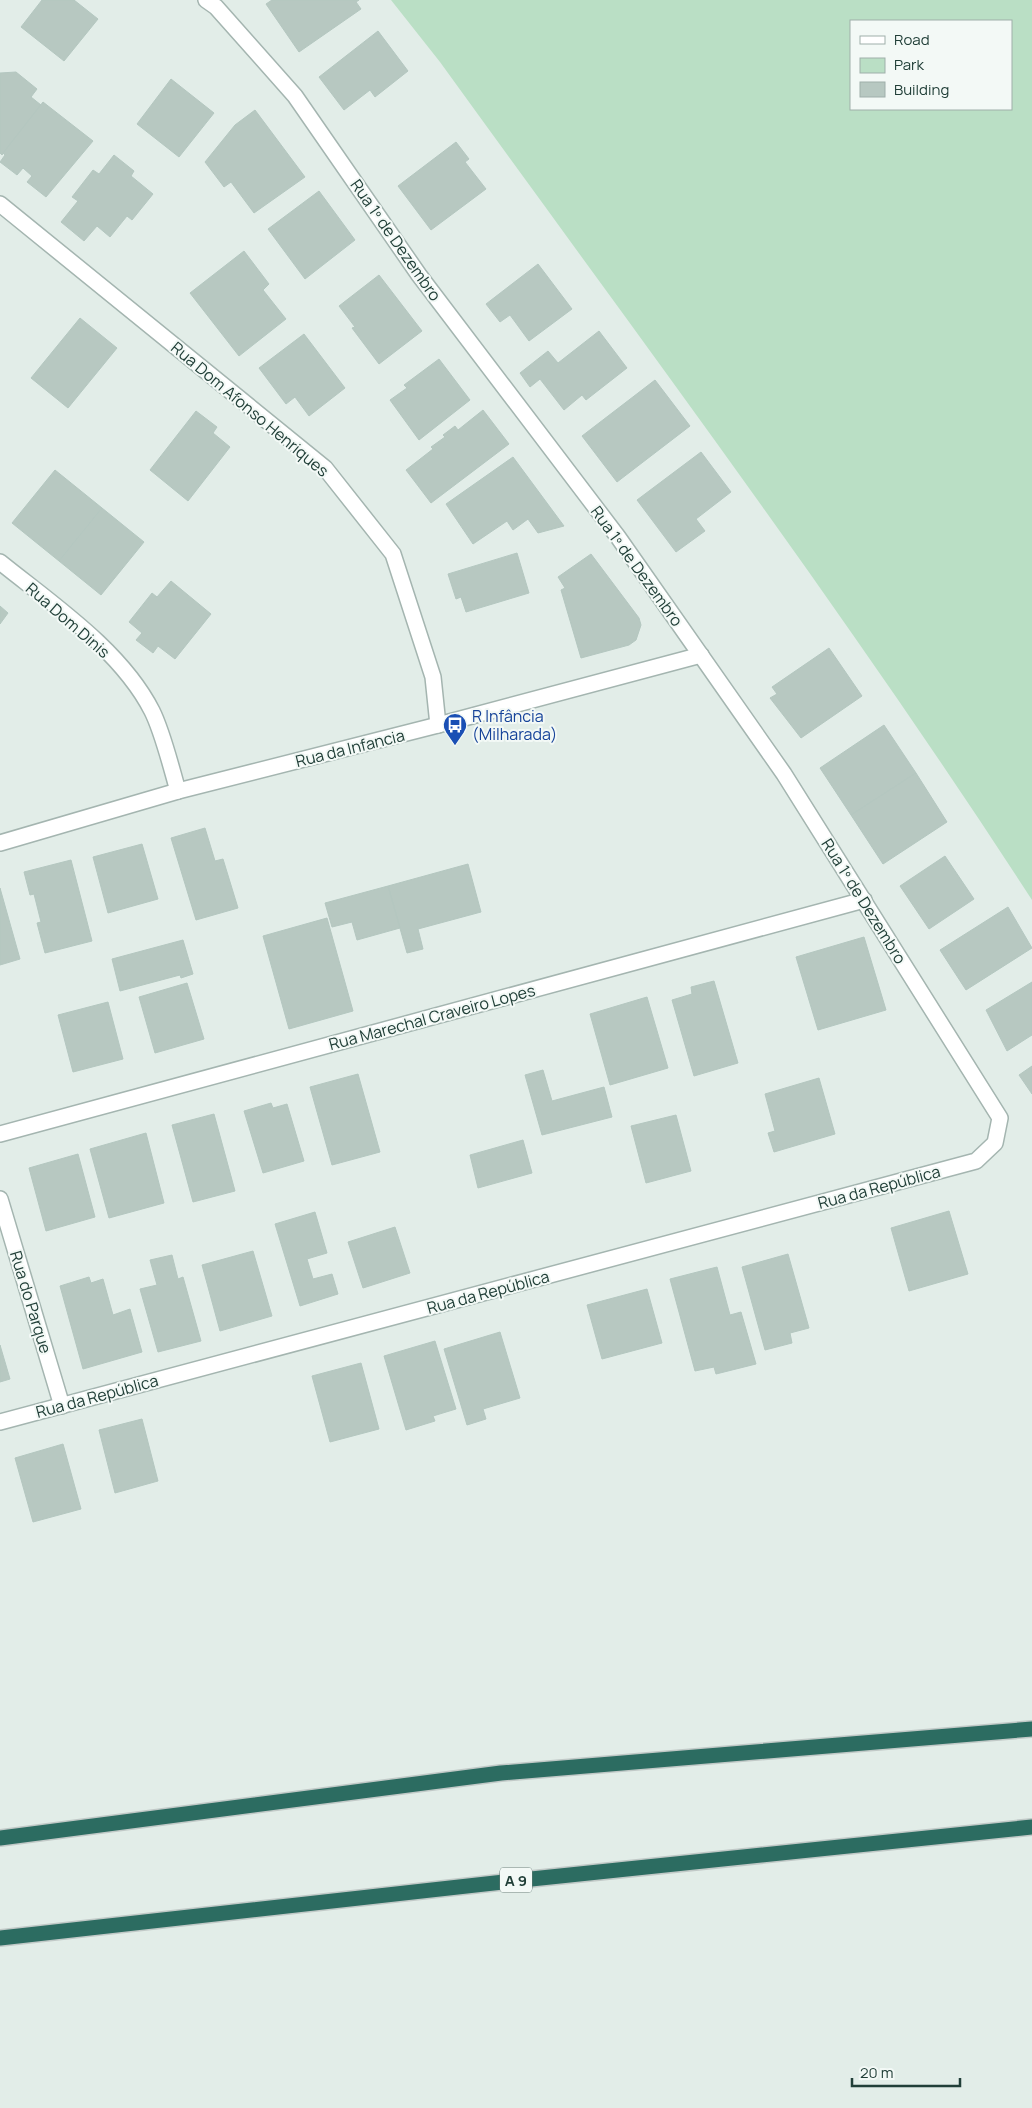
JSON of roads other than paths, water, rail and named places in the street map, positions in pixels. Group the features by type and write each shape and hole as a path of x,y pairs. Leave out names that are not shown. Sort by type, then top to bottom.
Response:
{"highway":[{"path":"0,1838 500,1773 1032,1730"},
{"name":"A 9","path":"0,1938 1032,1826"}],"street":[{"name":"Rua 1º de Dezembro","path":"211,2 295,96 419,275 618,537 784,774 1000,1118 995,1143 976,1161"},
{"name":"Rua Dom Afonso Henriques","path":"0,204 325,468 393,554 433,676 438,726"},
{"name":"Rua Dom Dinis","path":"0,562 79,625 120,665 152,711 178,791"},
{"name":"Rua da Infancia","path":"0,843 178,791 438,726 701,655"},
{"name":"Rua Marechal Craveiro Lopes","path":"0,1134 864,900"},
{"name":"Rua da República","path":"0,1422 976,1161"},
{"name":"Rua do Parque","path":"0,1199 62,1406"}],"place":[{"name":"R Infância (Milharada)","path":"455,746"}]}
